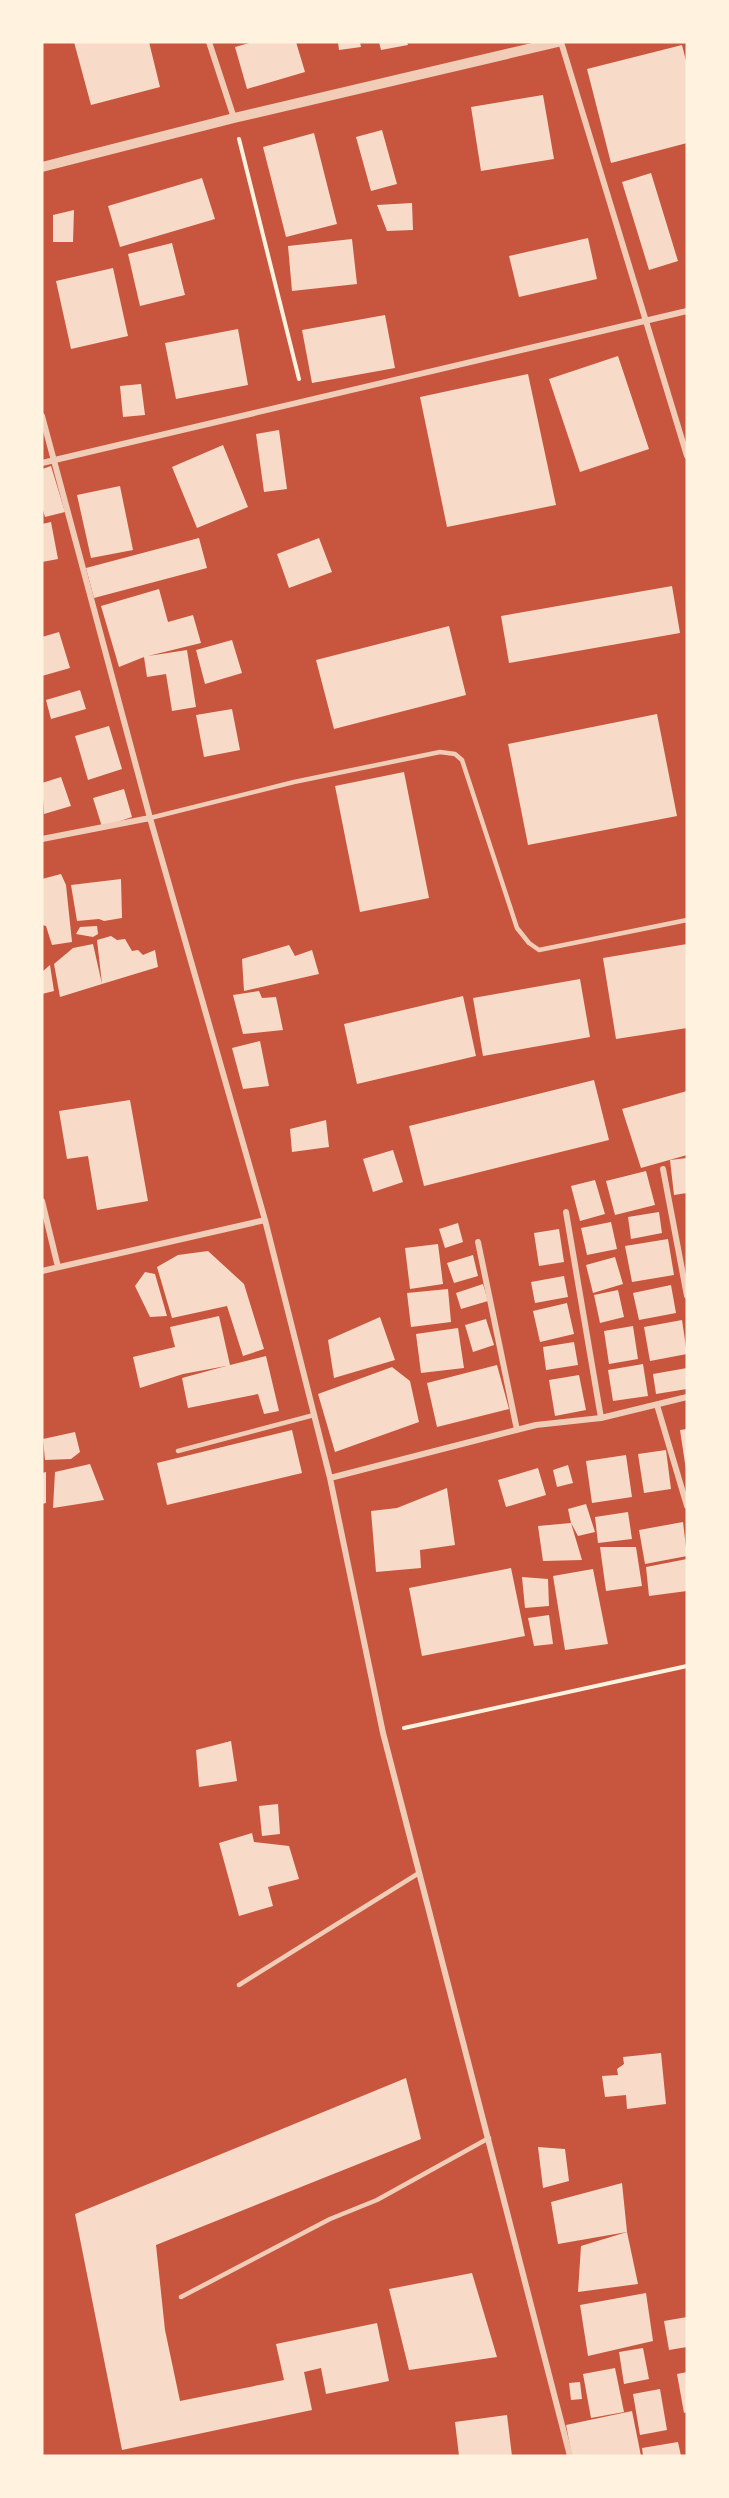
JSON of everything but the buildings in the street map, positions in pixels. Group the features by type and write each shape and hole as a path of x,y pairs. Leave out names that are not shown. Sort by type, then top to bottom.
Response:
{"street":[{"path":"209,42 234,118"},
{"path":"42,167 234,118 559,42 647,319 687,456"},
{"path":"42,463 687,311"},
{"path":"42,416 150,818 265,1220 330,1478 384,1733 570,2456"},
{"path":"42,839 150,818"},
{"path":"663,1169 687,1296"},
{"path":"42,1201 58,1267"},
{"path":"566,1212 601,1418"},
{"path":"42,1271 265,1220"},
{"path":"478,1242 517,1430"},
{"path":"330,1478 517,1430 601,1418 687,1397"},
{"path":"657,1405 687,1506"}],"lane":[{"path":"150,818 339,773 440,752 455,754 462,760 517,928 529,943 539,950 687,920"},
{"path":"178,1451 314,1415"},
{"path":"239,1985 419,1872"},
{"path":"181,2296 330,2219 378,2200 489,2138"}],"path":[{"path":"234,118 304,400"},
{"path":"384,1733 687,1665"}]}
